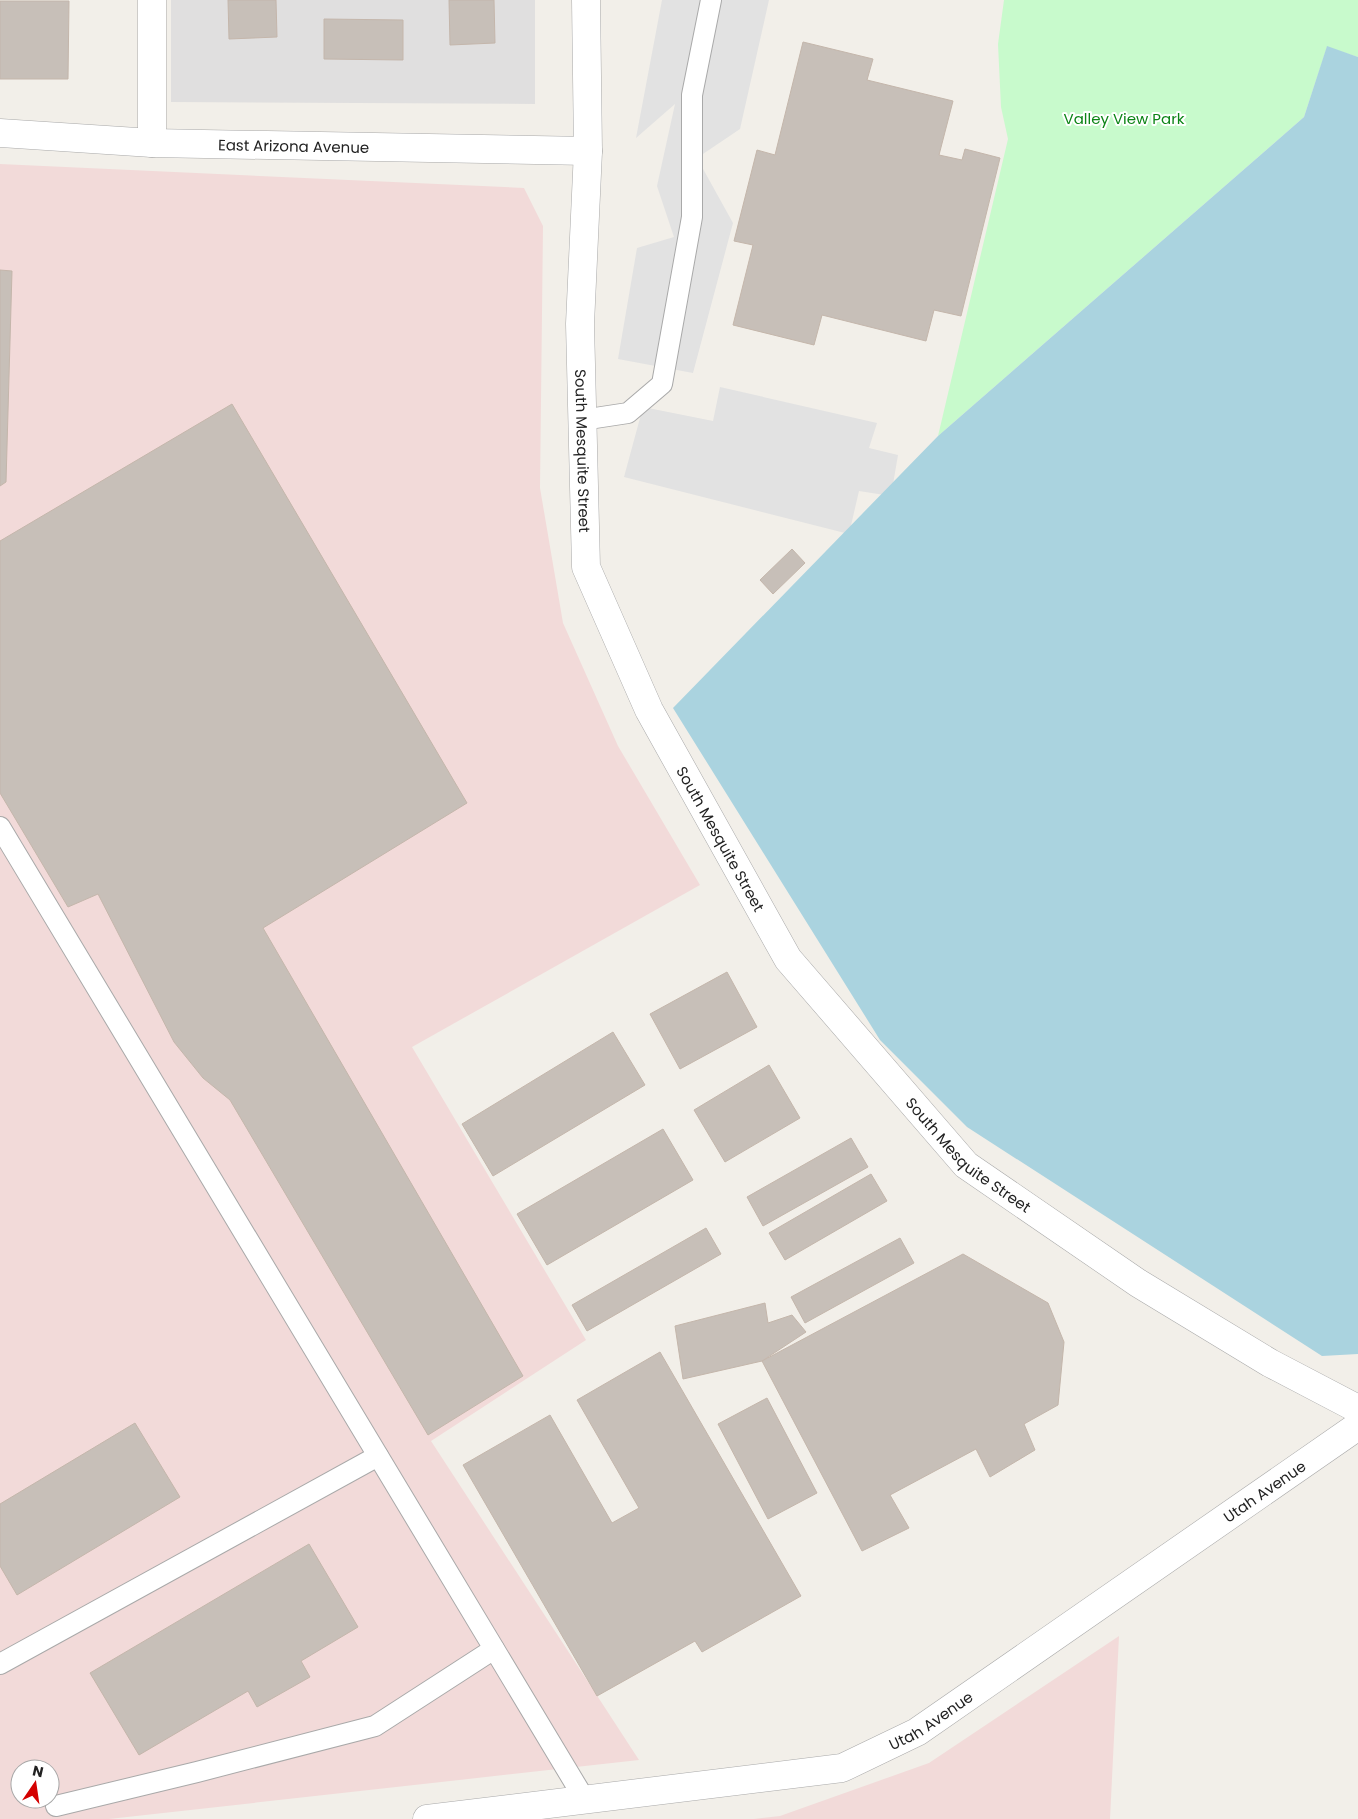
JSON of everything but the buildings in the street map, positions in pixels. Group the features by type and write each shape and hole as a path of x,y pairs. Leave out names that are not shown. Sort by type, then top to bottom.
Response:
{"street":[{"path":"152,0 152,143"},
{"name":"South Mesquite Street","path":"586,0 588,151 580,324 586,567 649,710 788,959 966,1166 1138,1283 1270,1363 1358,1409"},
{"name":"East Arizona Avenue","path":"0,132 152,143 588,151"},
{"name":"Utah Avenue","path":"427,1819 842,1768 917,1732 1358,1426"}],"lane":[{"path":"582,420 628,413 662,384 692,217 692,95 711,0"},
{"path":"0,826 585,1800"},
{"path":"0,1664 378,1456"},
{"path":"60,1805 375,1726 494,1648"}],"shaded area":[{"path":"171,0 535,0 535,104 171,102"},
{"path":"662,0 769,0 740,129 697,158 733,223 693,373 618,359 637,248 674,237 657,186 675,104 636,138"},
{"path":"0,164 524,188 543,226 540,488 563,623 618,746 700,885 412,1047 586,1340 431,1441 639,1760 109,1819 0,1819"},
{"path":"720,387 877,423 869,448 898,455 891,496 859,491 849,534 624,477 643,407 713,421"},
{"path":"1119,1636 1110,1819 754,1819 780,1816 929,1763"}],"green space":[{"name":"Valley View Park","path":"1004,0 1358,0 1358,57 1327,47 1304,117 938,436 1008,139 1001,107 998,44"}],"water":[{"path":"1327,46 1358,57 1358,1354 1322,1356 967,1127 880,1040 673,708 938,436 1304,117"}]}
